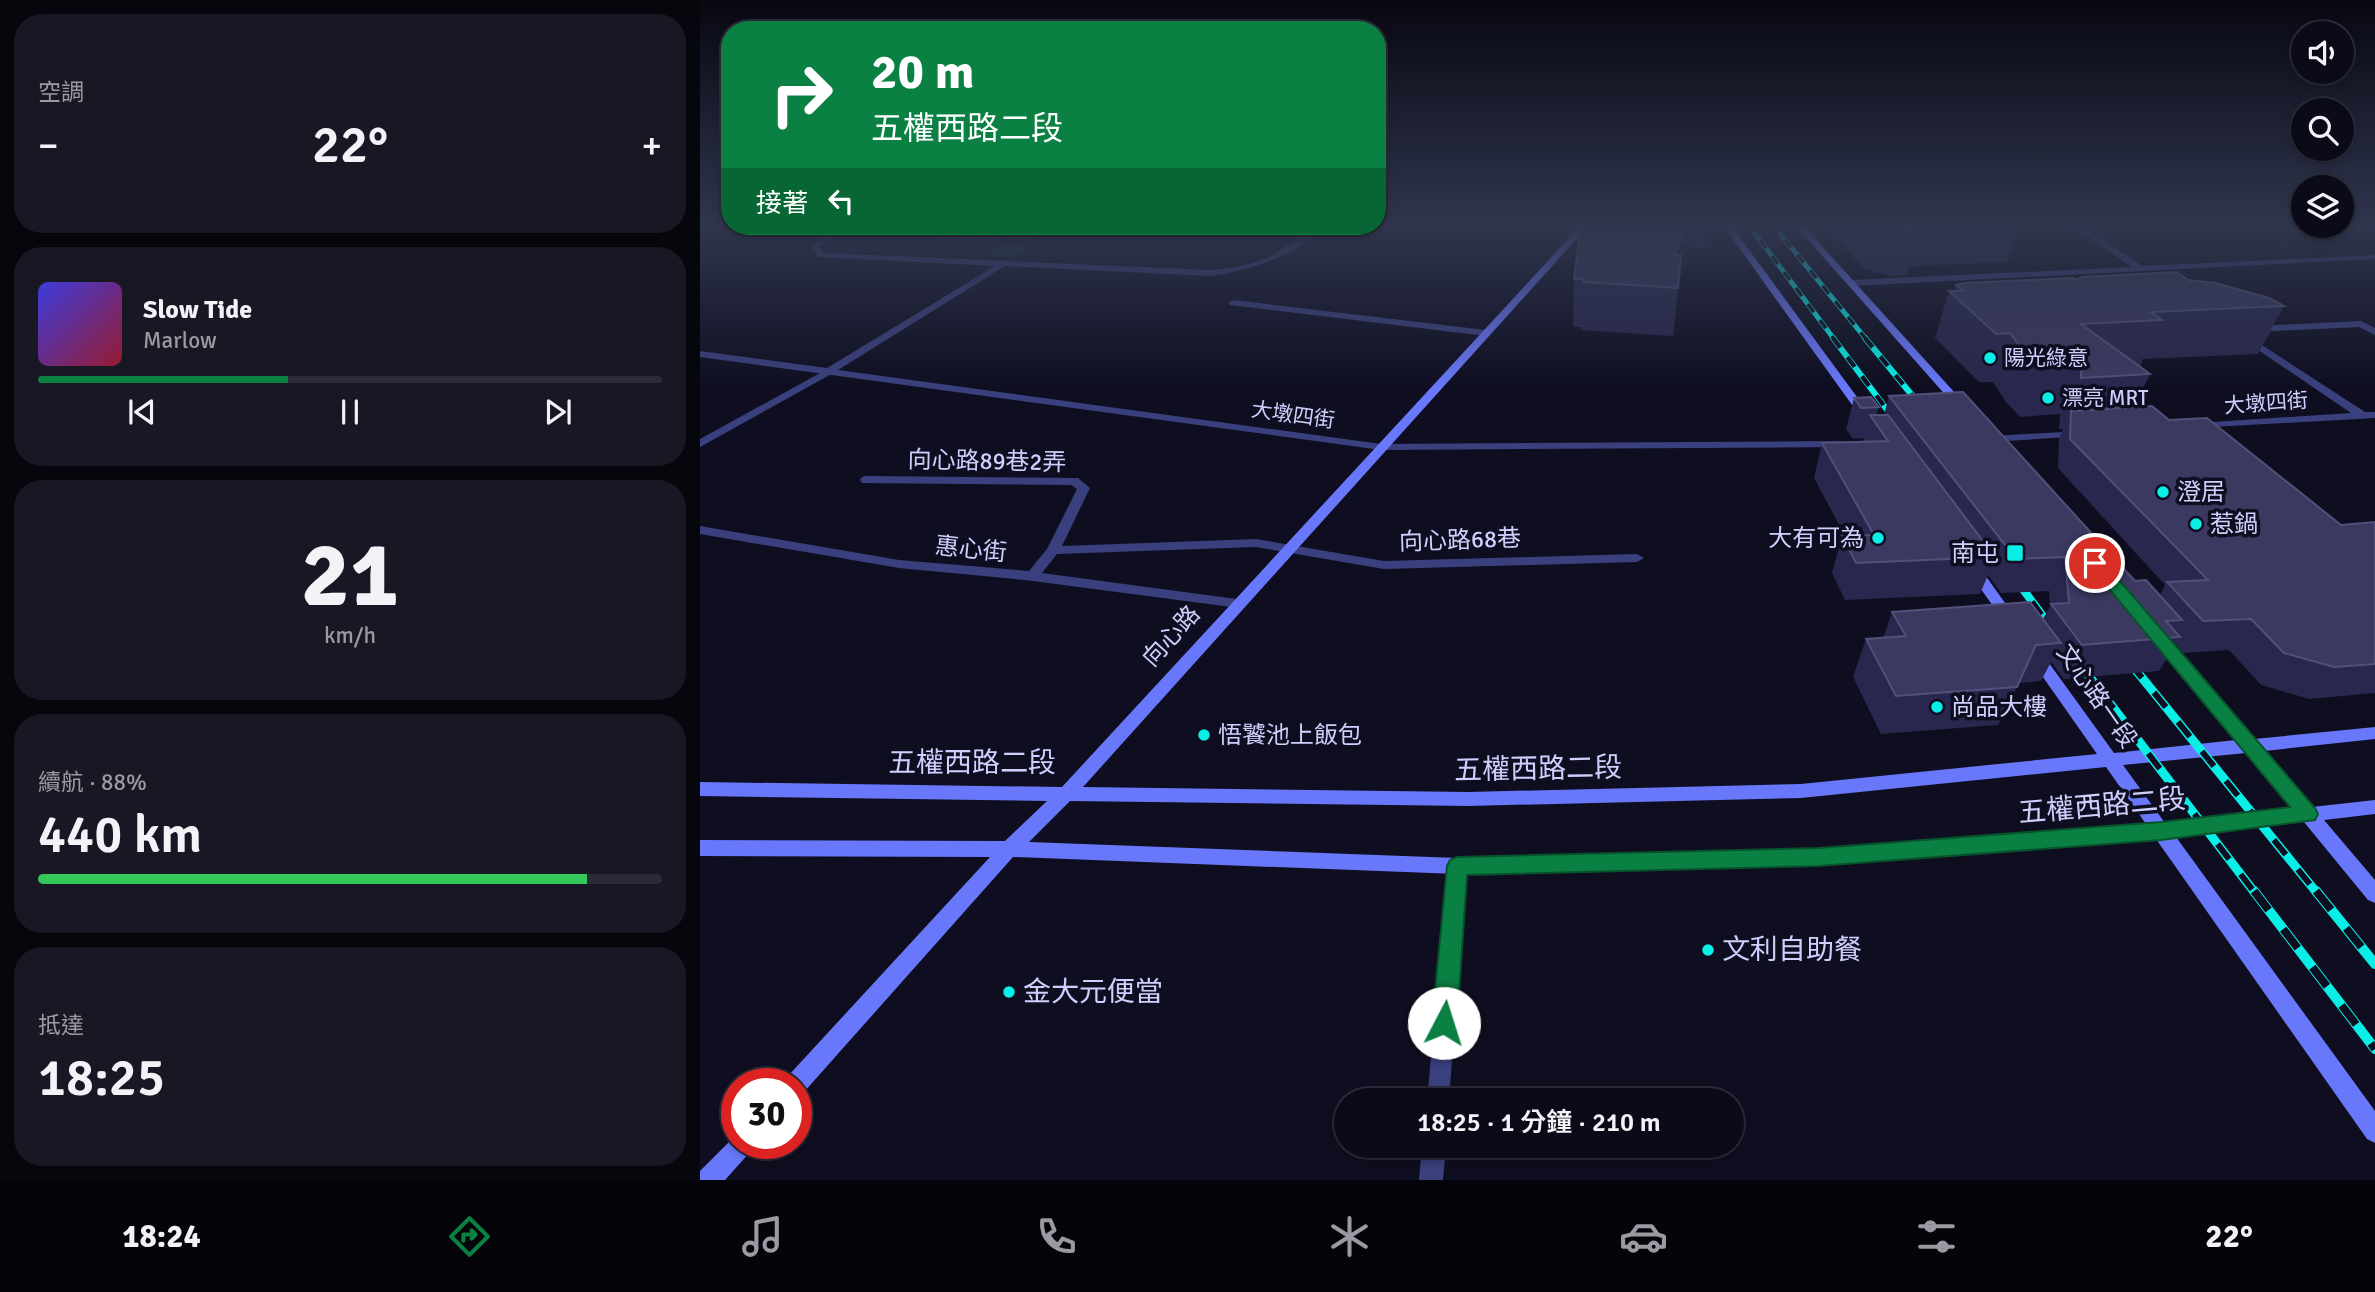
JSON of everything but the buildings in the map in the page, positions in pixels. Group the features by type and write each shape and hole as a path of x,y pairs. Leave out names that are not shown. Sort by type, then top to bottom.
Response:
{"main road":[{"name":"向心路","path":"811,1068 1009,849 1068,792 1535,279"},
{"path":"1766,279 1869,422"},
{"path":"1847,279 1986,435"},
{"name":"文心路一段","path":"1964,554 2375,1131"},
{"path":"2148,625 2375,894"},
{"name":"五權西路二段","path":"700,789 1468,799 1801,791 2375,733"},
{"name":"五權西路二段","path":"700,848 1009,849 1457,866 1818,857 2161,831 2375,807"},
{"path":"709,1180 728,1159"}],"street":[{"path":"700,444 831,370 979,279"},
{"path":"1851,283 1927,279"},
{"path":"2011,279 2017,284"},
{"path":"1233,303 1486,333"},
{"path":"2369,415 2234,330 2361,324 2375,332"},
{"name":"大墩四街","path":"700,354 1381,447 1857,444"},
{"name":"大墩四街","path":"2184,427 2369,415"},
{"path":"1986,435 2087,433"},
{"name":"向心路89巷2弄","path":"866,480 1074,481 1084,488 1052,550 1031,578"},
{"name":"惠心街","path":"700,530 899,564 1063,579 1239,603"},
{"path":"1052,550 1256,544 1286,550"},
{"name":"向心路68巷","path":"1286,550 1384,565 1637,558"},
{"path":"1439,1088 1457,866"},
{"path":"1432,1180 1433,1158"}],"railway":[{"path":"1789,279 1834,339"},
{"path":"1817,279 1866,339"},
{"path":"1833,338 1897,423"},
{"path":"1865,338 1925,411"},
{"path":"2013,576 2055,632"},
{"path":"2126,658 2131,665"},
{"path":"2079,663 2255,893"},
{"path":"2130,663 2317,893"},
{"path":"2254,891 2375,1049"},
{"path":"2316,891 2375,964"}],"place":[{"name":"陽光綠意","path":"1990,358"},
{"name":"漂亮 MRT","path":"2048,398"},
{"name":"澄居","path":"2163,492"},
{"name":"惹鍋","path":"2196,524"},
{"name":"大有可為","path":"1878,538"},
{"name":"南屯","path":"2015,553"},
{"name":"尚品大樓","path":"1937,707"},
{"name":"悟饕池上飯包","path":"1204,735"},
{"name":"文利自助餐","path":"1708,950"},
{"name":"金大元便當","path":"1009,992"}],"route":[{"path":"1444,1023 1457,866 1818,857 2161,831 2307,814 2095,563"}]}
